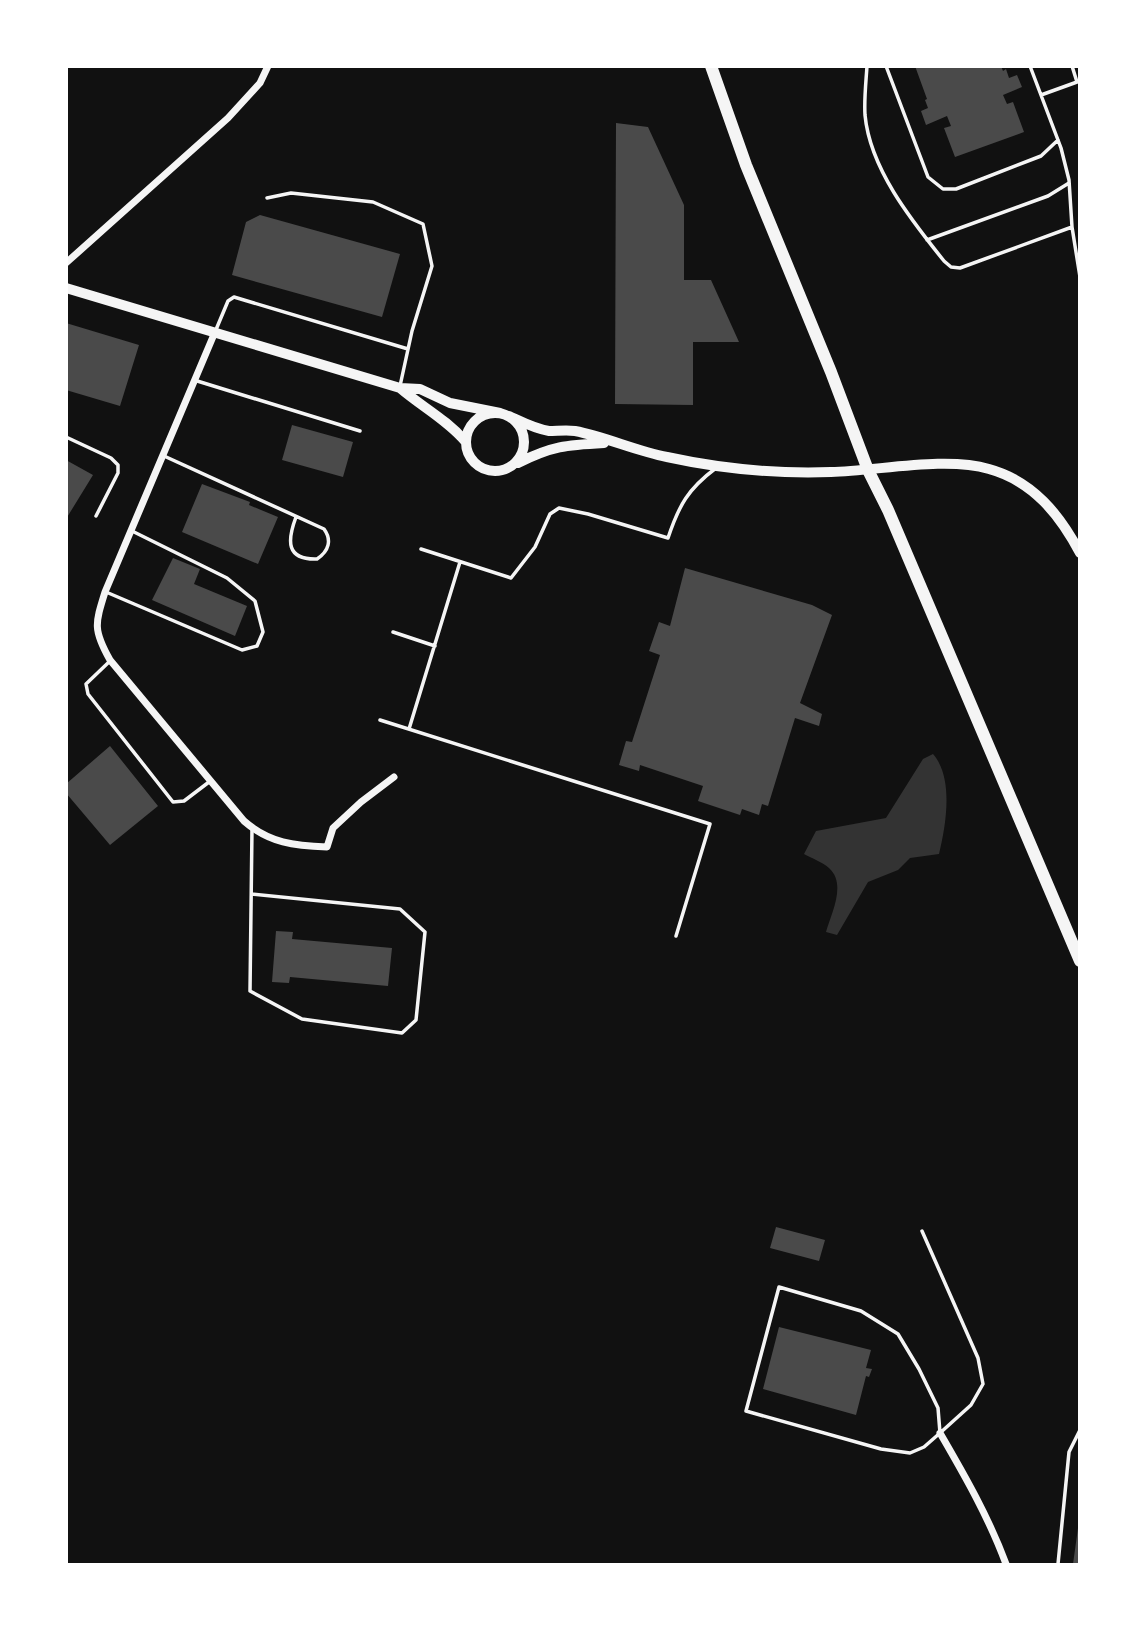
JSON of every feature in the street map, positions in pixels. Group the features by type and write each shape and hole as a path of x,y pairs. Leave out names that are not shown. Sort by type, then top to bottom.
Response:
{"main road":[{"path":"710,66 746,165 868,470 893,522 1080,961"}],"street":[{"path":"66,263 228,118 260,83 268,66"},
{"path":"66,288 400,388 420,389 466,407 504,415 542,429 575,431 667,457 717,467 771,473 868,470 948,463 967,464 1000,472 1026,485 1050,506 1080,553"},
{"path":"215,332 105,592 97,625 98,639 110,660 252,829 274,840 287,844 327,847 333,828 361,802 394,778"},
{"path":"400,388 450,424 466,441"},
{"path":"513,466 519,459 524,440 517,422 504,415 490,413 473,422 466,441 470,458 485,470 494,472 513,466 545,449 611,442"},
{"path":"940,1433 984,1510 1006,1564"}],"lane":[{"path":"867,66 865,116 872,145 900,205 951,267 960,268 1072,228"},
{"path":"886,66 928,177 943,189 956,189 1041,156 1058,140"},
{"path":"1030,66 1058,140 1069,183 1072,228 1080,277"},
{"path":"1041,95 1077,82 1072,66"},
{"path":"927,240 1048,196 1069,183"},
{"path":"267,198 291,193 373,202 423,224 432,266 408,349 400,388"},
{"path":"215,332 228,301 234,297 408,349"},
{"path":"194,380 360,430"},
{"path":"66,438 111,458 118,464 118,473 96,516"},
{"path":"162,455 324,529 328,536 325,554 317,559 297,556 292,550 289,540 296,517"},
{"path":"421,549 511,578 535,547 550,514 559,508 668,538 683,501 697,482 717,467"},
{"path":"105,592 242,650 257,646 263,632 255,601 227,578 131,530"},
{"path":"409,729 460,562"},
{"path":"393,632 435,646"},
{"path":"110,660 86,684 88,694 173,802 184,801 211,781"},
{"path":"380,720 710,824 676,936"},
{"path":"252,829 250,991 302,1019 402,1032 416,1020 425,932 400,909 252,894"},
{"path":"922,1231 978,1358 983,1384 971,1405 940,1433 924,1447 910,1453 881,1449 746,1411 779,1287 861,1311 898,1334 938,1408 940,1433"},
{"path":"1058,1564 1069,1452 1080,1430"}],"shaded area":[{"path":"933,754 940,764 946,789 946,816 939,854 910,858 898,870 868,882 837,935 826,932 836,899 837,882 829,868 804,854 816,831 886,818 923,759"}],"building":[{"path":"915,66 1001,66 1003,71 1006,69 1009,78 1017,75 1022,87 1003,95 1007,104 1013,102 1024,132 955,157 944,128 951,126 947,116 926,125 921,111 928,108 927,99"},
{"path":"616,123 648,127 684,205 684,280 711,280 739,342 693,342 693,405 615,404"},
{"path":"260,215 400,254 382,317 232,275 246,222"},
{"path":"66,323 139,345 120,406 66,390"},
{"path":"292,425 353,442 343,477 282,460"},
{"path":"66,460 93,475 66,519"},
{"path":"202,484 250,502 249,505 278,517 258,564 182,532"},
{"path":"173,558 200,569 194,584 247,606 235,636 152,600"},
{"path":"685,568 812,605 832,615 800,703 822,714 819,726 795,718 768,806 762,804 759,815 742,809 740,815 698,801 703,786 640,765 639,771 619,765 626,741 632,742 660,655 649,651 659,622 670,626"},
{"path":"110,746 158,806 110,845 66,793 66,784"},
{"path":"276,931 293,932 292,939 392,948 388,986 290,977 289,983 272,982"},
{"path":"776,1227 825,1240 819,1261 770,1248"},
{"path":"779,1327 871,1350 866,1368 872,1369 869,1377 866,1376 856,1415 763,1389"},
{"path":"1078,1528 1080,1564 1073,1564"}]}
